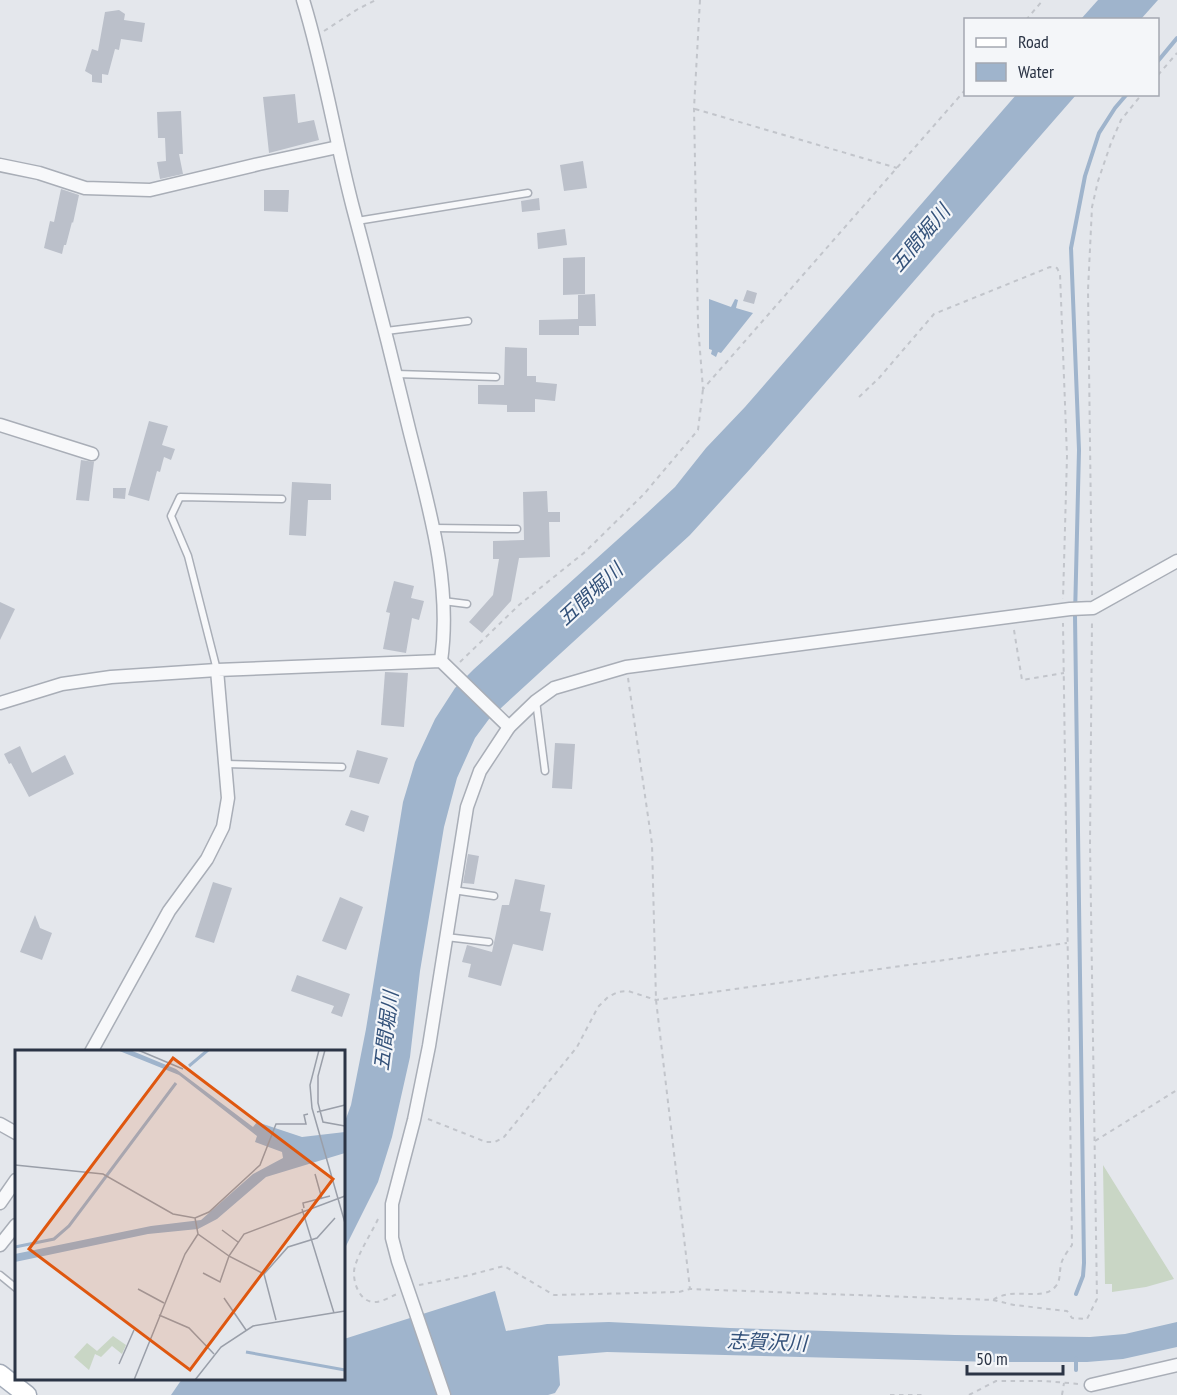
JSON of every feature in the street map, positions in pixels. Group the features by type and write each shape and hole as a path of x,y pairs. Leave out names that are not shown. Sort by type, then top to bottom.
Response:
{"main road":[{"path":"0,1374 27,1395"}],"street":[{"path":"303,0 315,37 338,147 434,528 442,574 444,643 441,661"},
{"path":"0,165 39,173 85,188 150,190 338,147"},
{"path":"0,425 92,454"},
{"path":"444,1395 411,1304 392,1238 392,1204 429,1046 467,807 480,771 509,727 536,700 554,688 626,667 1089,608 1177,561"},
{"path":"0,703 62,684 111,677 217,670 441,661 509,727"},
{"path":"93,1050 169,911 207,859 223,827 228,798 217,670"},
{"path":"0,1124 15,1132"},
{"path":"0,1203 15,1181"},
{"path":"0,1245 15,1226"},
{"path":"1091,1385 1177,1365"}],"lane":[{"path":"357,221 528,193"},
{"path":"386,331 468,321"},
{"path":"396,374 496,377"},
{"path":"217,670 188,556 171,516 180,497 282,499"},
{"path":"434,528 517,529"},
{"path":"443,601 467,604"},
{"path":"536,700 545,771"},
{"path":"225,764 342,767"},
{"path":"452,890 494,896"},
{"path":"445,937 489,942"},
{"path":"0,1275 15,1287"}],"path":[{"path":"315,37 376,0"},
{"path":"455,675 519,605 585,552 644,494 699,430 703,389 699,325 694,108 700,0"},
{"path":"1028,18 1043,0"},
{"path":"1159,74 1177,53"},
{"path":"703,389 964,91"},
{"path":"392,1204 383,1210 355,1267 355,1281 363,1297 369,1302 377,1303 424,1283 466,1276 504,1266 554,1295 679,1292 690,1289 993,1300 1014,1305 1067,1311 1072,1318 1087,1318 1097,1299 1090,844 1088,290 1092,207 1111,143 1121,120 1140,96"},
{"path":"694,108 897,168"},
{"path":"859,397 879,378 934,314 1050,267 1057,268 1060,274 1067,456 1064,673 1072,1245 1061,1264 1059,1281 1046,1294 1002,1294 993,1300"},
{"path":"1012,616 1022,680 1064,673"},
{"path":"626,667 652,844 656,1000 690,1289"},
{"path":"415,1113 486,1142 495,1142 504,1137 577,1047 598,1007 608,997 618,992 628,991 656,1000 1067,943"},
{"path":"1095,1140 1177,1090"},
{"path":"969,1395 996,1381 1091,1385"},
{"path":"1062,1395 1064,1383"},
{"path":"890,1395 922,1395"}],"green space":[{"path":"1103,1165 1174,1279 1146,1287 1112,1292 1112,1284 1105,1284"}],"water":[{"path":"1098,0 1158,0 1142,18 1082,18"},
{"name":"五間堀川","path":"1015,96 1075,96 690,535 489,719 475,738 457,778 444,827 420,971 410,1057 392,1137 378,1182 345,1248 345,1121 351,1105 366,1029 403,802 415,762 435,719 455,688 675,487 706,448 745,407"},
{"path":"709,299 731,307 735,299 738,300 736,308 753,313 716,357 709,349"},
{"name":"志賀沢川","path":"495,1291 506,1331 547,1324 609,1322 730,1328 1090,1337 1125,1334 1177,1322 1177,1347 1123,1359 1087,1362 994,1362 607,1352 558,1356 560,1385 555,1393 548,1395 171,1395 181,1380 345,1380 345,1339"}],"building":[{"path":"119,10 125,14 124,20 145,23 142,42 121,39 119,50 115,49 108,75 102,74 102,83 92,82 92,75 85,71 92,49 98,51 105,12"},
{"path":"295,94 298,123 314,120 319,140 269,153 263,97"},
{"path":"181,111 183,154 179,154 183,174 160,179 157,162 166,161 165,138 158,138 157,112"},
{"path":"583,161 587,188 564,191 560,165"},
{"path":"61,189 79,195 73,223 62,254 44,248 50,221 54,222"},
{"path":"264,190 289,190 288,212 264,211"},
{"path":"539,198 540,210 522,212 521,201"},
{"path":"565,229 567,245 538,249 537,233"},
{"path":"585,257 585,294 563,295 563,258"},
{"path":"747,290 757,293 754,304 743,301"},
{"path":"595,294 596,326 579,326 579,335 539,335 539,320 578,319 578,295"},
{"path":"505,347 527,348 527,376 536,376 536,382 557,384 555,401 535,399 535,412 507,412 507,405 478,404 478,385 504,385"},
{"path":"149,421 168,426 162,445 175,449 171,460 164,457 160,472 157,471 149,501 128,495"},
{"path":"81,460 94,462 89,501 76,500"},
{"path":"292,482 331,484 331,500 308,500 306,536 289,535"},
{"path":"113,488 126,488 125,499 113,498"},
{"path":"547,491 548,512 560,512 560,522 549,522 550,557 519,558 511,601 482,633 469,622 493,595 499,559 493,559 493,541 524,540 523,492"},
{"path":"394,581 414,586 411,598 424,601 419,620 412,618 406,653 383,649 390,613 386,612"},
{"path":"0,602 15,609 0,640"},
{"path":"385,672 408,673 404,727 381,725"},
{"path":"555,743 575,744 572,789 552,788"},
{"path":"20,746 32,773 65,755 74,774 29,797 4,754"},
{"path":"357,750 388,758 379,784 349,777"},
{"path":"351,810 369,816 364,832 345,825"},
{"path":"468,854 479,856 474,884 463,883"},
{"path":"515,879 545,885 540,911 551,913 543,951 513,944 501,986 468,977 471,964 462,962 467,945 492,952 502,905 509,905"},
{"path":"213,882 232,888 214,943 195,937"},
{"path":"340,897 363,907 346,950 322,941"},
{"path":"35,915 40,928 52,933 42,960 20,952"},
{"path":"297,975 350,994 342,1017 331,1013 334,1006 291,991"}],"waterway":[{"path":"1159,60 1177,38"},
{"path":"1076,1294 1083,1276 1084,1263 1075,616 1079,450 1071,248 1085,176 1099,133 1125,96"},
{"path":"1076,1358 1076,1370"}]}
